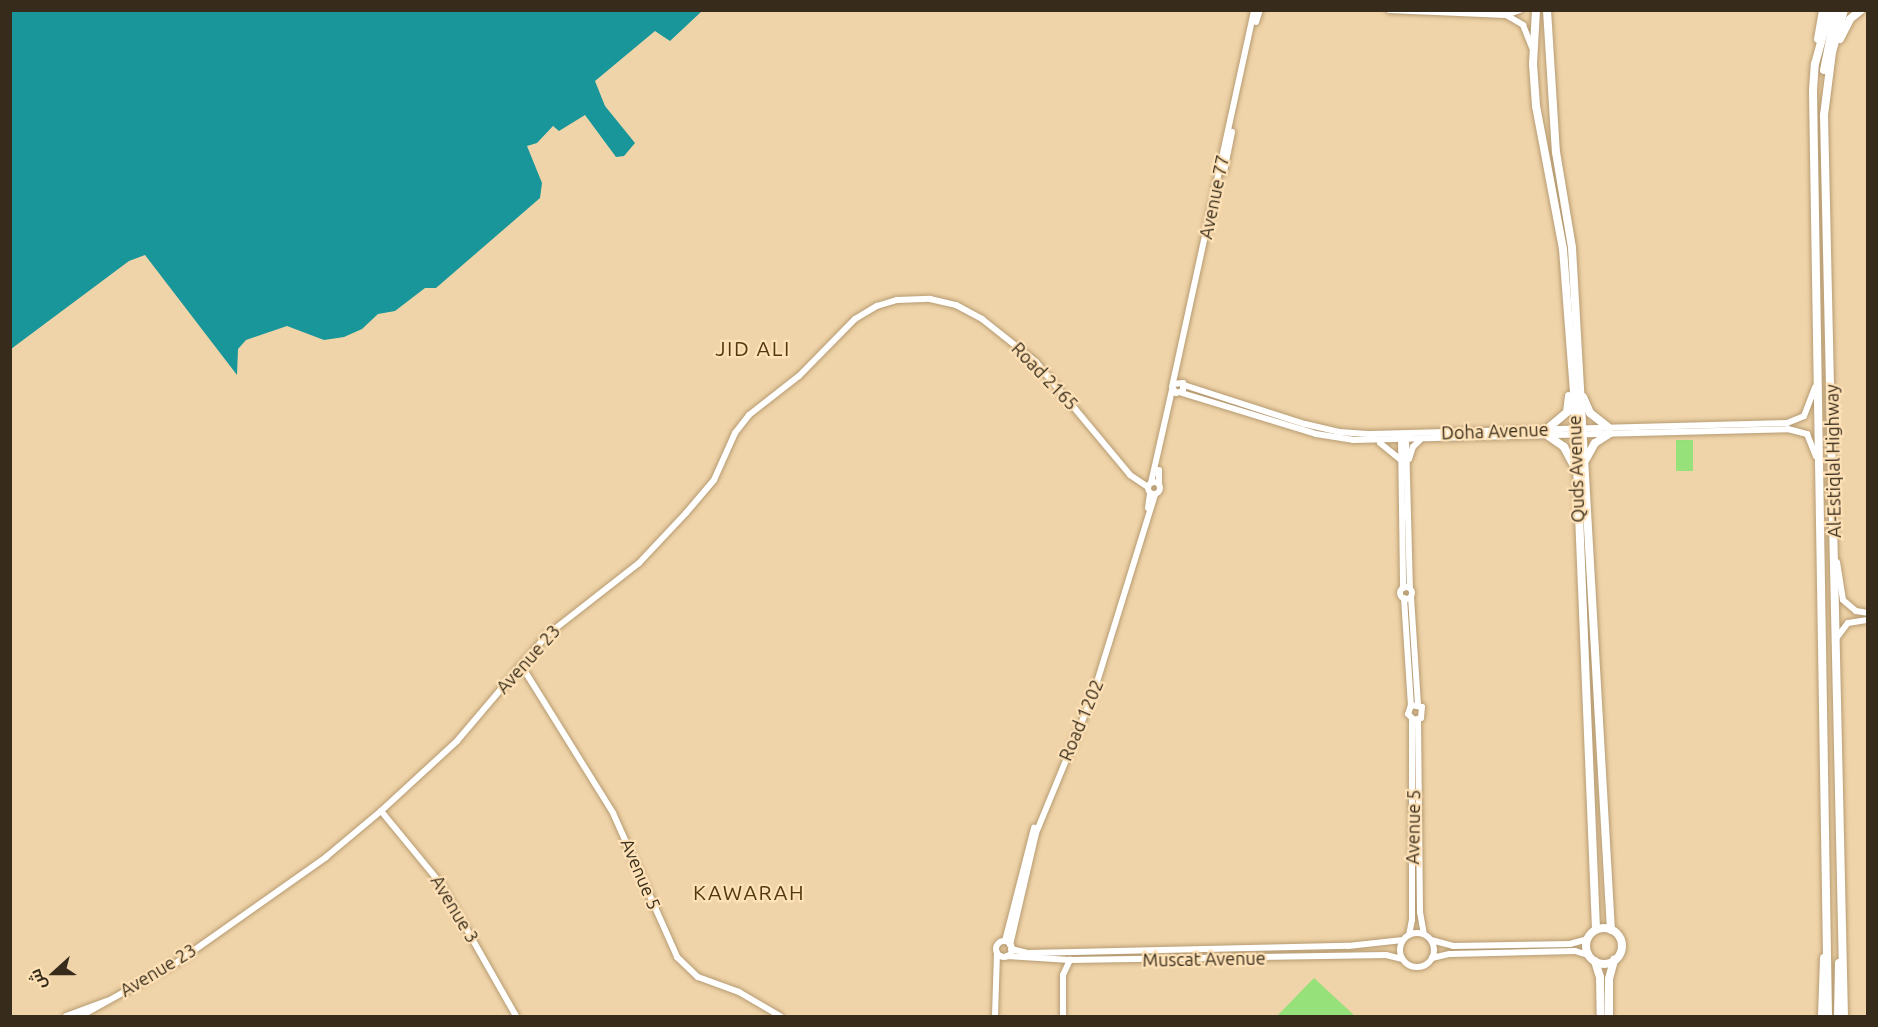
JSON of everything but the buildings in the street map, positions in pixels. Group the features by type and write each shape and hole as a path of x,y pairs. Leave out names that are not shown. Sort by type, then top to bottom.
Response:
{"main road":[{"name":"Quds Avenue","path":"1536,10 1533,51 1536,106 1563,249 1565,333 1575,365"},
{"name":"Quds Avenue","path":"1547,10 1556,152 1572,248 1578,431 1575,469 1598,912 1596,929"},
{"path":"1815,64 1823,10"},
{"name":"Al-Estiqlal Highway","path":"1827,882 1816,456 1815,64 1830,10"},
{"path":"1825,99 1824,68 1836,10"},
{"name":"Al-Estiqlal Highway","path":"1840,913 1825,99 1827,81 1844,10"},
{"path":"1827,81 1841,32 1862,10"},
{"path":"1575,365 1586,406 1609,430 1595,443 1585,461"},
{"path":"1575,365 1567,412 1547,432 1567,450 1575,469"},
{"name":"Quds Avenue","path":"1578,431 1585,461 1607,911 1611,930"},
{"path":"1822,1017 1827,882"},
{"path":"1827,882 1828,1017"},
{"path":"1838,1016 1840,913"},
{"path":"1840,913 1844,1017"},
{"path":"1601,1017 1600,977 1595,961 1588,955 1587,939 1596,929 1611,930 1621,945 1609,979 1609,1017"},
{"path":"1595,961 1614,960"}],"street":[{"name":"Avenue 77","path":"1151,489 1254,10"},
{"name":"Avenue 77","path":"1181,393 1184,384 1181,368 1260,10"},
{"path":"1389,10 1506,15 1520,10"},
{"path":"1506,15 1523,25 1533,51"},
{"name":"Road 2165","path":"919,299 941,301 970,312 1014,343 1062,389 1133,478 1151,489"},
{"name":"Avenue 23","path":"81,1017 107,1000 176,963 326,857 381,811 450,748 518,667 562,621 639,563 686,513 714,480 735,434 749,415 799,376 866,312 897,300 919,299"},
{"name":"Doha Avenue","path":"1728,427 1800,419 1813,400 1817,375"},
{"path":"1173,386 1184,384"},
{"name":"Doha Avenue","path":"1184,384 1206,395 1339,432 1422,440 1547,432"},
{"name":"Doha Avenue","path":"1173,386 1181,393 1316,434 1374,442 1404,437 1728,427 1800,430 1810,438 1816,456"},
{"path":"1151,489 1160,490 1159,484 1172,410 1181,393"},
{"path":"1404,437 1401,460 1414,705 1424,713 1415,720 1408,711 1414,705"},
{"path":"1404,437 1407,471 1407,588"},
{"path":"1407,471 1413,447 1422,440"},
{"path":"1374,442 1390,448 1401,460"},
{"path":"1151,489 1159,484"},
{"name":"Road 1202","path":"1009,945 1029,841 1103,656 1143,528 1151,489"},
{"name":"Road 1202","path":"1009,945 1022,902 1036,833 1093,695 1151,489"},
{"path":"1834,540 1843,600 1856,611 1868,613"},
{"path":"1407,588 1401,593 1408,597"},
{"path":"1835,641 1848,623 1868,620"},
{"name":"Avenue 5","path":"518,667 539,690 618,822 676,957 698,977 739,992 780,1017"},
{"name":"Avenue 5","path":"1409,935 1415,720"},
{"name":"Avenue 5","path":"1415,720 1420,912 1424,934"},
{"name":"Avenue 3","path":"381,811 441,884 516,1017"},
{"path":"1020,886 1022,902"},
{"path":"1412,891 1420,912"},
{"path":"1587,939 1570,944 1453,946 1431,940 1424,934 1409,935 1403,940 1402,959 1417,968 1432,958 1471,954 1575,951 1588,955"},
{"name":"Muscat Avenue","path":"1009,945 1029,953 1358,946 1403,940"},
{"path":"1431,940 1432,958"},
{"path":"1002,955 997,945 1009,945"},
{"path":"995,1017 996,972 1002,955 1009,945"},
{"name":"Muscat Avenue","path":"1002,955 1050,960 1386,955 1402,959"},
{"path":"1050,960 1063,975"},
{"path":"1063,1017 1063,975 1070,960"},
{"name":"Avenue 23","path":"66,1017 107,1000"}],"green space":[{"path":"1676,440 1693,440 1693,471 1676,471"},
{"path":"1314,978 1355,1016 1277,1016"}],"water":[{"path":"11,10 702,11 670,41 655,31 595,81 605,106 635,143 624,156 616,157 585,115 559,131 553,126 537,143 527,146 542,183 540,198 436,288 425,288 395,311 378,314 362,329 344,337 324,340 287,326 246,340 238,349 237,375 145,255 129,261 11,349"}],"district":[{"name":"JID ALI","path":"753,348"},
{"name":"KAWARAH","path":"749,892"}]}
